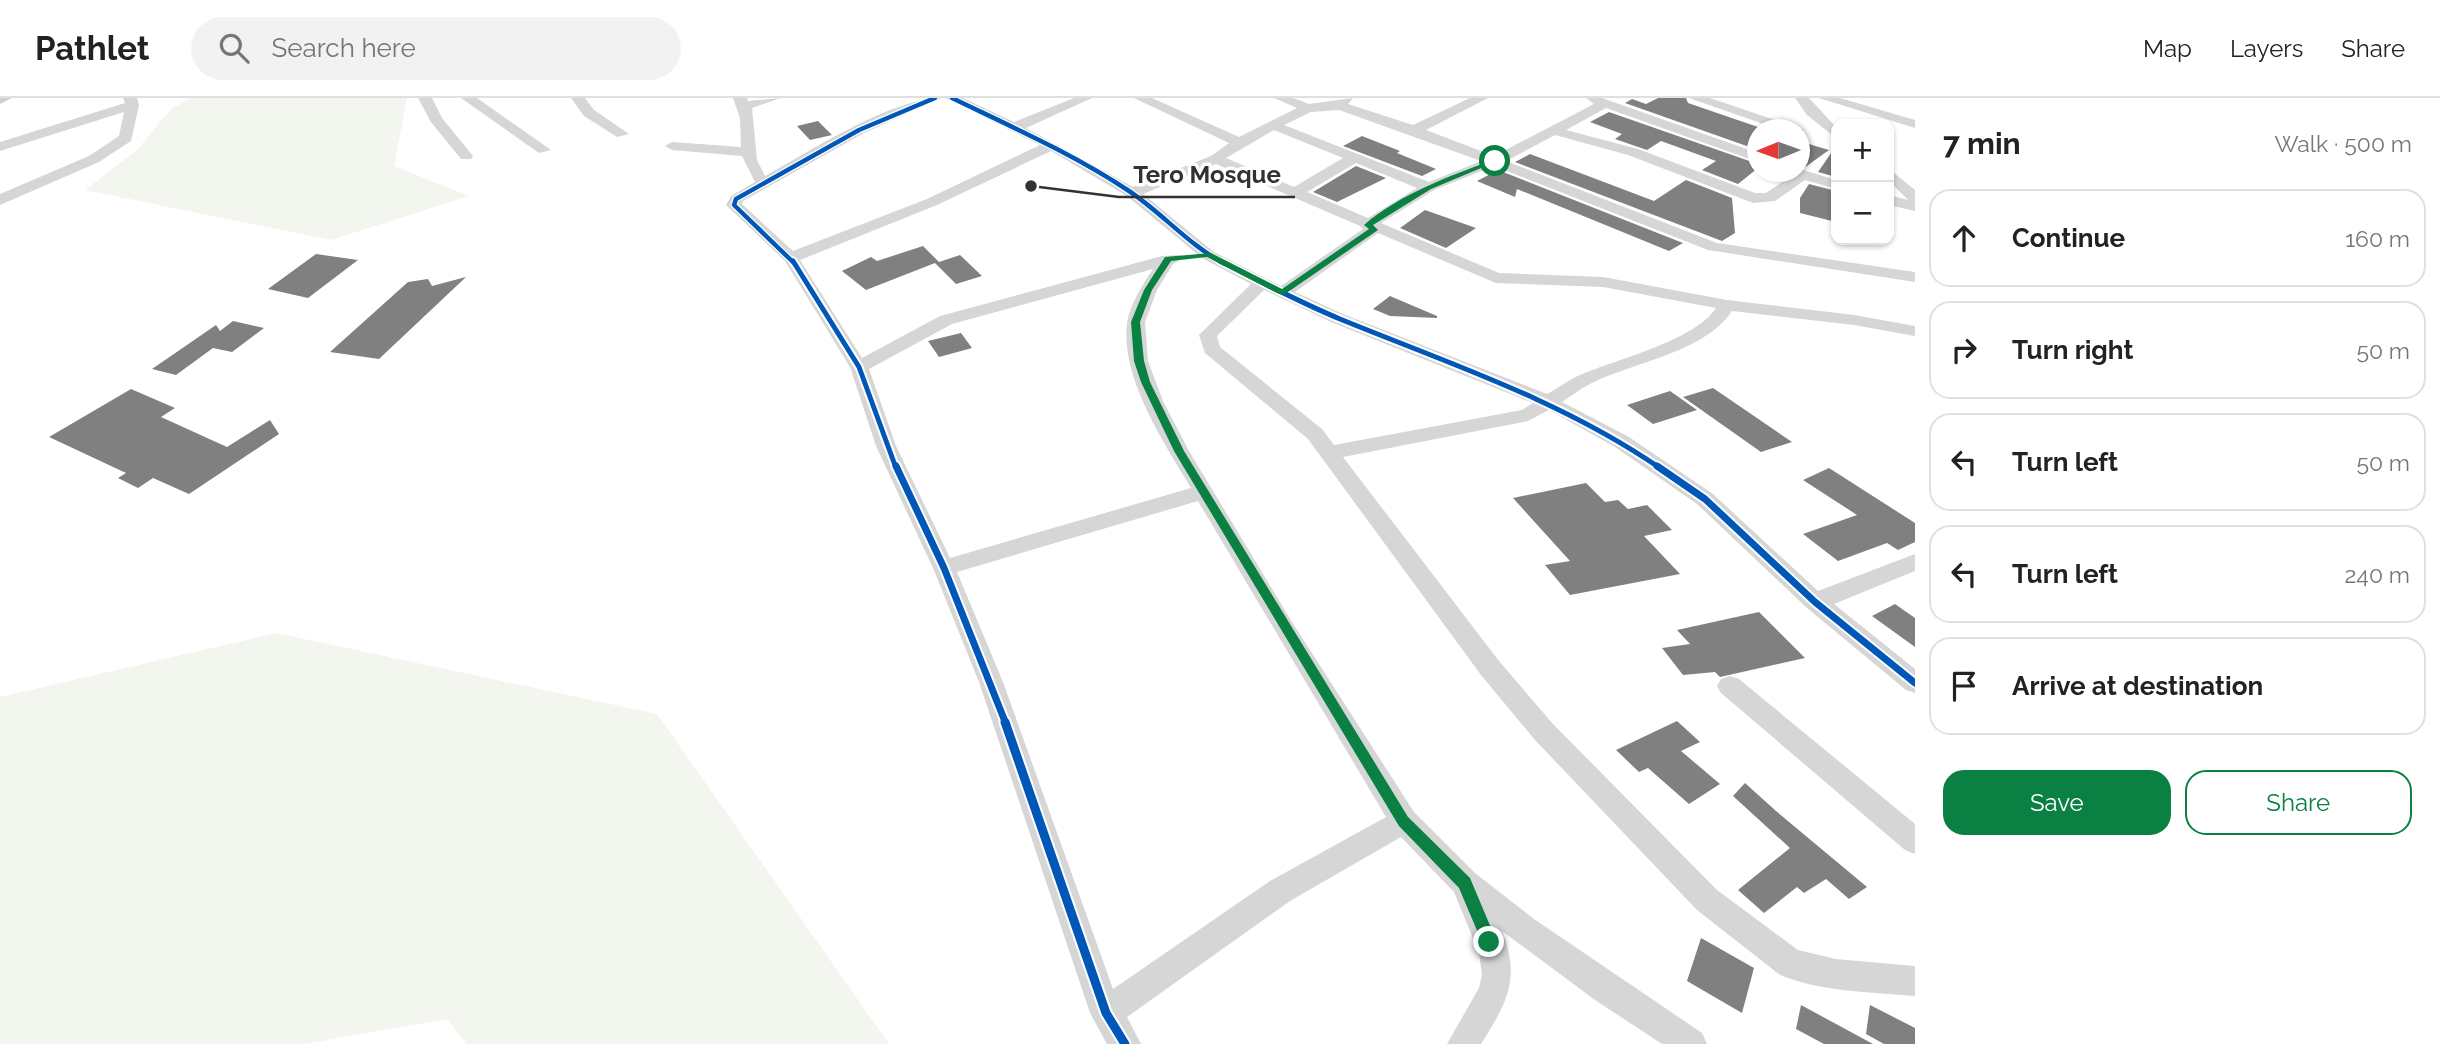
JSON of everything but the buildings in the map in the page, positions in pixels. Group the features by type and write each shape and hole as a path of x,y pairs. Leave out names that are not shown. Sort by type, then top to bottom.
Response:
{"street":[{"path":"425,98 436,119 466,156"},
{"path":"468,98 544,150"},
{"path":"578,98 589,113 622,134"},
{"path":"763,184 753,171 746,152 742,102 774,98"},
{"path":"935,98 875,122 736,199 734,205 791,258 859,367 886,446 944,568 1017,754 1106,1013 1125,1044"},
{"path":"952,98 1051,145 1132,193 1208,255 1272,288 1546,401 1622,442 1705,499 1815,602 1915,683"},
{"path":"1013,128 1085,98"},
{"path":"1141,98 1239,142"},
{"path":"1281,98 1308,108"},
{"path":"1413,130 1481,98"},
{"path":"1589,98 1747,154"},
{"path":"1696,98 1763,119"},
{"path":"1802,98 1812,112 1831,129"},
{"path":"1826,98 1915,124"},
{"path":"0,147 131,102 126,138 94,159 0,200"},
{"path":"1132,193 1216,159 1239,142 1308,108 1343,102 1727,251 1915,276"},
{"path":"1604,104 1495,161 1429,187 1371,227 1272,288 1208,335 1208,343 1217,354 1289,411 1329,453 1490,668 1544,732 1707,900 1791,964 1836,974 1915,981"},
{"path":"1275,126 1429,187"},
{"path":"1555,131 1633,152 1753,198 1770,198 1789,182"},
{"path":"1810,133 1831,140"},
{"path":"791,258 932,202 1051,145"},
{"path":"672,146 746,152"},
{"path":"1216,159 1496,278 1602,282 1727,305 1842,318 1915,331"},
{"path":"1296,192 1354,159"},
{"path":"1810,177 1831,183"},
{"path":"1894,178 1915,198"},
{"path":"1894,201 1915,206"},
{"path":"859,367 946,320 1168,259 1208,255"},
{"path":"1168,259 1139,308 1136,322 1139,361 1153,401 1203,492 1404,821 1465,883 1606,989 1691,1044"},
{"path":"1329,453 1528,415 1546,401 1583,380 1693,336 1717,320 1727,305"},
{"path":"944,568 1203,492"},
{"path":"1815,602 1915,562"},
{"path":"1730,687 1915,841"},
{"path":"1106,1013 1280,891 1404,821"},
{"path":"1463,1044 1493,991 1497,976 1489,942 1465,883"}],"shaded area":[{"path":"191,98 407,98 394,166 469,196 331,240 85,190 136,151 171,109"},
{"path":"276,633 657,714 889,1044 467,1044 447,1019 304,1044 0,1044 0,697"}],"cycle path":[{"path":"935,98 859,130 736,199 734,205 791,258 859,367 886,446 944,568 991,682 1106,1013 1125,1044"},
{"path":"952,98 1051,145 1107,177 1132,193 1208,255 1262,283 1337,318 1546,401 1622,442 1705,499 1815,602 1915,683"}],"place":[{"name":"Tero Mosque","path":"1031,186"}],"route":[{"path":"1489,942 1465,883 1404,821 1372,773 1179,451 1153,401 1139,361 1136,322 1139,308 1148,290 1168,259 1208,255 1282,293 1375,229 1367,225 1375,220 1429,187 1495,161"}]}
